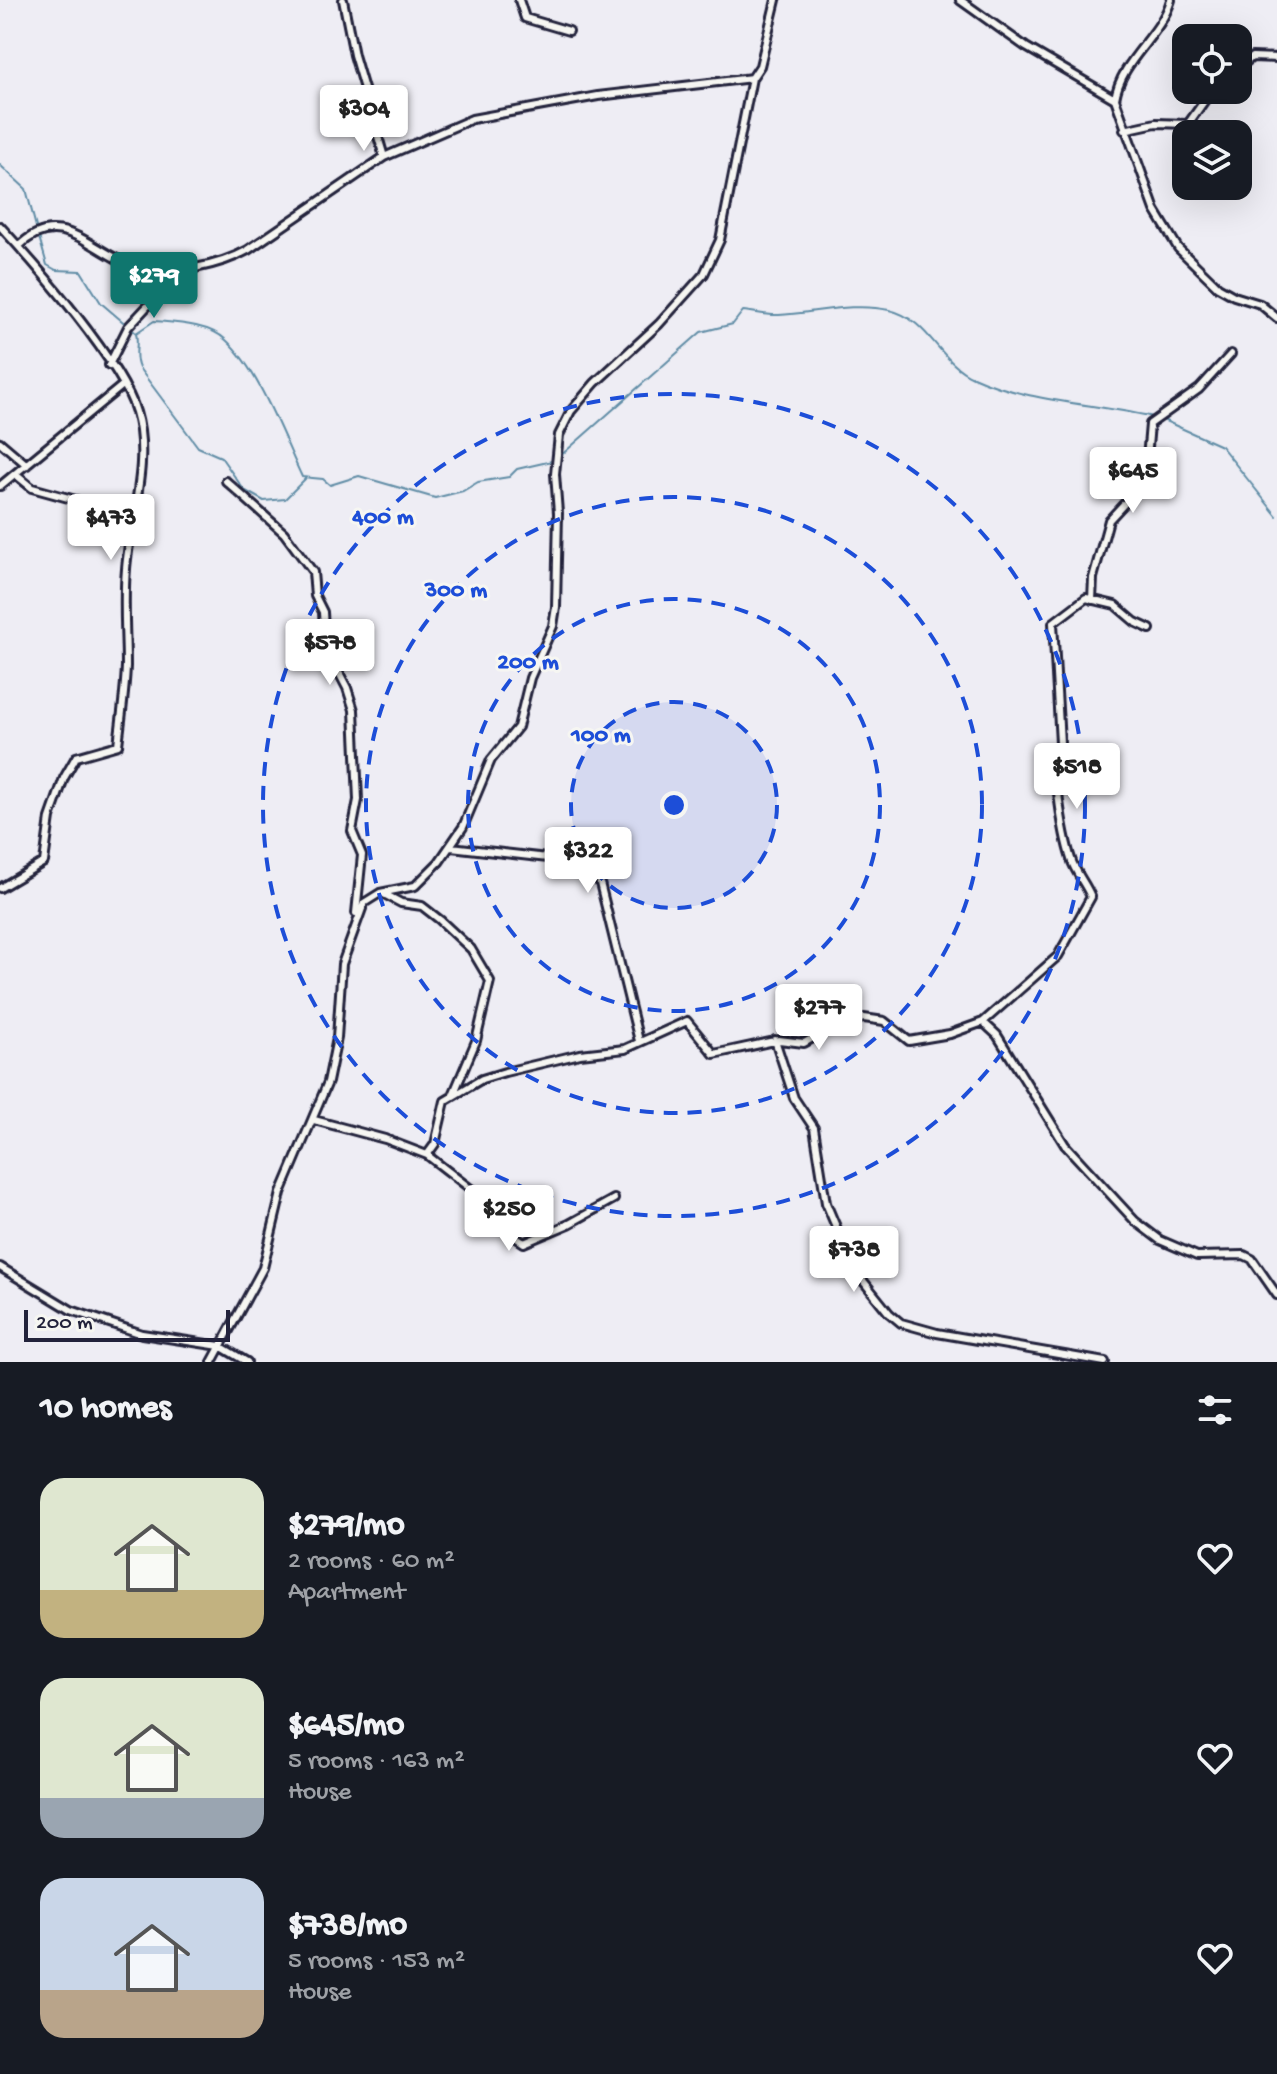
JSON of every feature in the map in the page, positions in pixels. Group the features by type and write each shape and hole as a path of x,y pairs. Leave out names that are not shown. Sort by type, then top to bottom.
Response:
{"street":[{"path":"343,0 354,55 384,157"},
{"path":"519,0 525,18 569,31"},
{"path":"212,1362 263,1268 281,1193 328,1082 337,1038 342,964 356,918 364,903 380,893 419,883 451,847 470,814 485,770 518,727 530,678 553,626 558,513 556,452 559,435 571,411 595,383 659,324 712,261 720,240 752,78 760,66 776,0"},
{"path":"960,0 1012,38 1115,99"},
{"path":"1171,0 1160,24 1124,72 1115,99 1124,130 1160,221 1178,248 1218,287 1260,304 1277,318"},
{"path":"1252,57 1277,58"},
{"path":"19,246 37,231 58,229 142,269 183,268 239,255 384,157 472,119 598,96 752,78"},
{"path":"1124,130 1144,123 1188,124 1202,104"},
{"path":"0,226 19,246 123,385 136,412 141,441 125,576 126,664 118,745 76,757 64,778 50,818 44,862 0,888"},
{"path":"109,365 128,327 183,268"},
{"path":"1092,600 1093,578 1109,520 1137,489 1146,470 1150,424 1199,389 1231,354"},
{"path":"0,486 123,385"},
{"path":"0,442 27,465"},
{"path":"15,474 32,488 134,516"},
{"path":"226,481 284,533 313,572 315,596 323,612 325,646 352,703 356,725 358,800 352,831 362,855 356,918"},
{"path":"427,1155 435,1144 441,1107 453,1095 505,1072 580,1054 625,1049 687,1021 714,1054 775,1040 804,1043 836,1025 864,1018 884,1021 909,1041 950,1034 983,1022 1058,956 1091,897 1071,860 1054,754 1060,743 1052,627 1084,599 1115,605 1135,622 1150,629"},
{"path":"451,847 592,863 596,868 639,1041"},
{"path":"380,893 401,903 422,906 440,920 471,949 490,981 476,1041 453,1095"},
{"path":"983,1022 997,1035 1065,1145 1135,1221 1160,1240 1197,1256 1244,1255 1252,1259 1277,1295"},
{"path":"775,1040 794,1098 814,1128 826,1203 856,1272 889,1313 901,1323 937,1333 1105,1362"},
{"path":"314,1120 385,1139 427,1155 485,1200 509,1233 524,1243 551,1233 614,1199"},
{"path":"0,1267 71,1310 142,1334 220,1346 247,1362"}],"waterway":[{"path":"0,165 26,189 37,231"},
{"path":"39,237 47,265 56,270 81,271 101,303 136,333 154,321 202,327 226,340 260,386 302,477 323,479 330,485 359,476 435,498 463,491 478,482 509,477 517,469 552,461"},
{"path":"558,458 701,332 733,324 743,311 775,315 848,308 889,310 914,322 961,370 995,386 1157,418"},
{"path":"136,333 139,368 198,447 221,457 244,490 264,501 285,499 305,479"},
{"path":"1163,420 1221,446 1277,516"}]}
